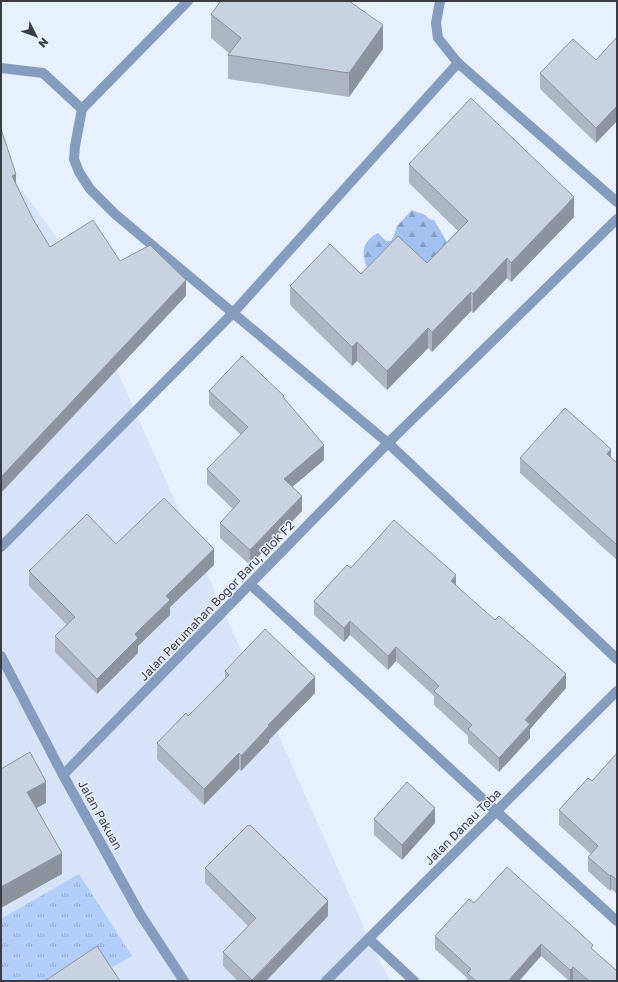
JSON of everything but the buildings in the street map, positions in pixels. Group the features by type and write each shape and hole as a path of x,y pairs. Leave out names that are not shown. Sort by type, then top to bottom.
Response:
{"street":[{"path":"188,1 82,108 74,159 78,172 90,189 115,214 388,444 617,659"},
{"path":"440,1 436,23 438,38 458,63 617,202"},
{"path":"1,547 233,313 458,63"},
{"path":"1,68 43,73 82,108"},
{"name":"Jalan Perumahan Bogor Baru, Blok F2","path":"63,775 388,444 617,219"},
{"path":"251,584 497,812 617,920"},
{"name":"Jalan Pakuan","path":"1,656 63,775 140,914 184,981"},
{"name":"Jalan Danau Toba","path":"326,981 617,691"},
{"path":"369,939 414,981"}],"shaded area":[{"path":"1,161 60,242 369,939 390,981 1,981"}],"green space":[{"path":"412,210 434,220 447,242 430,263 368,270 364,259 364,249 368,240 378,233 386,241 391,241 397,226"},
{"path":"79,874 132,956 88,981 1,981 1,919"}]}
